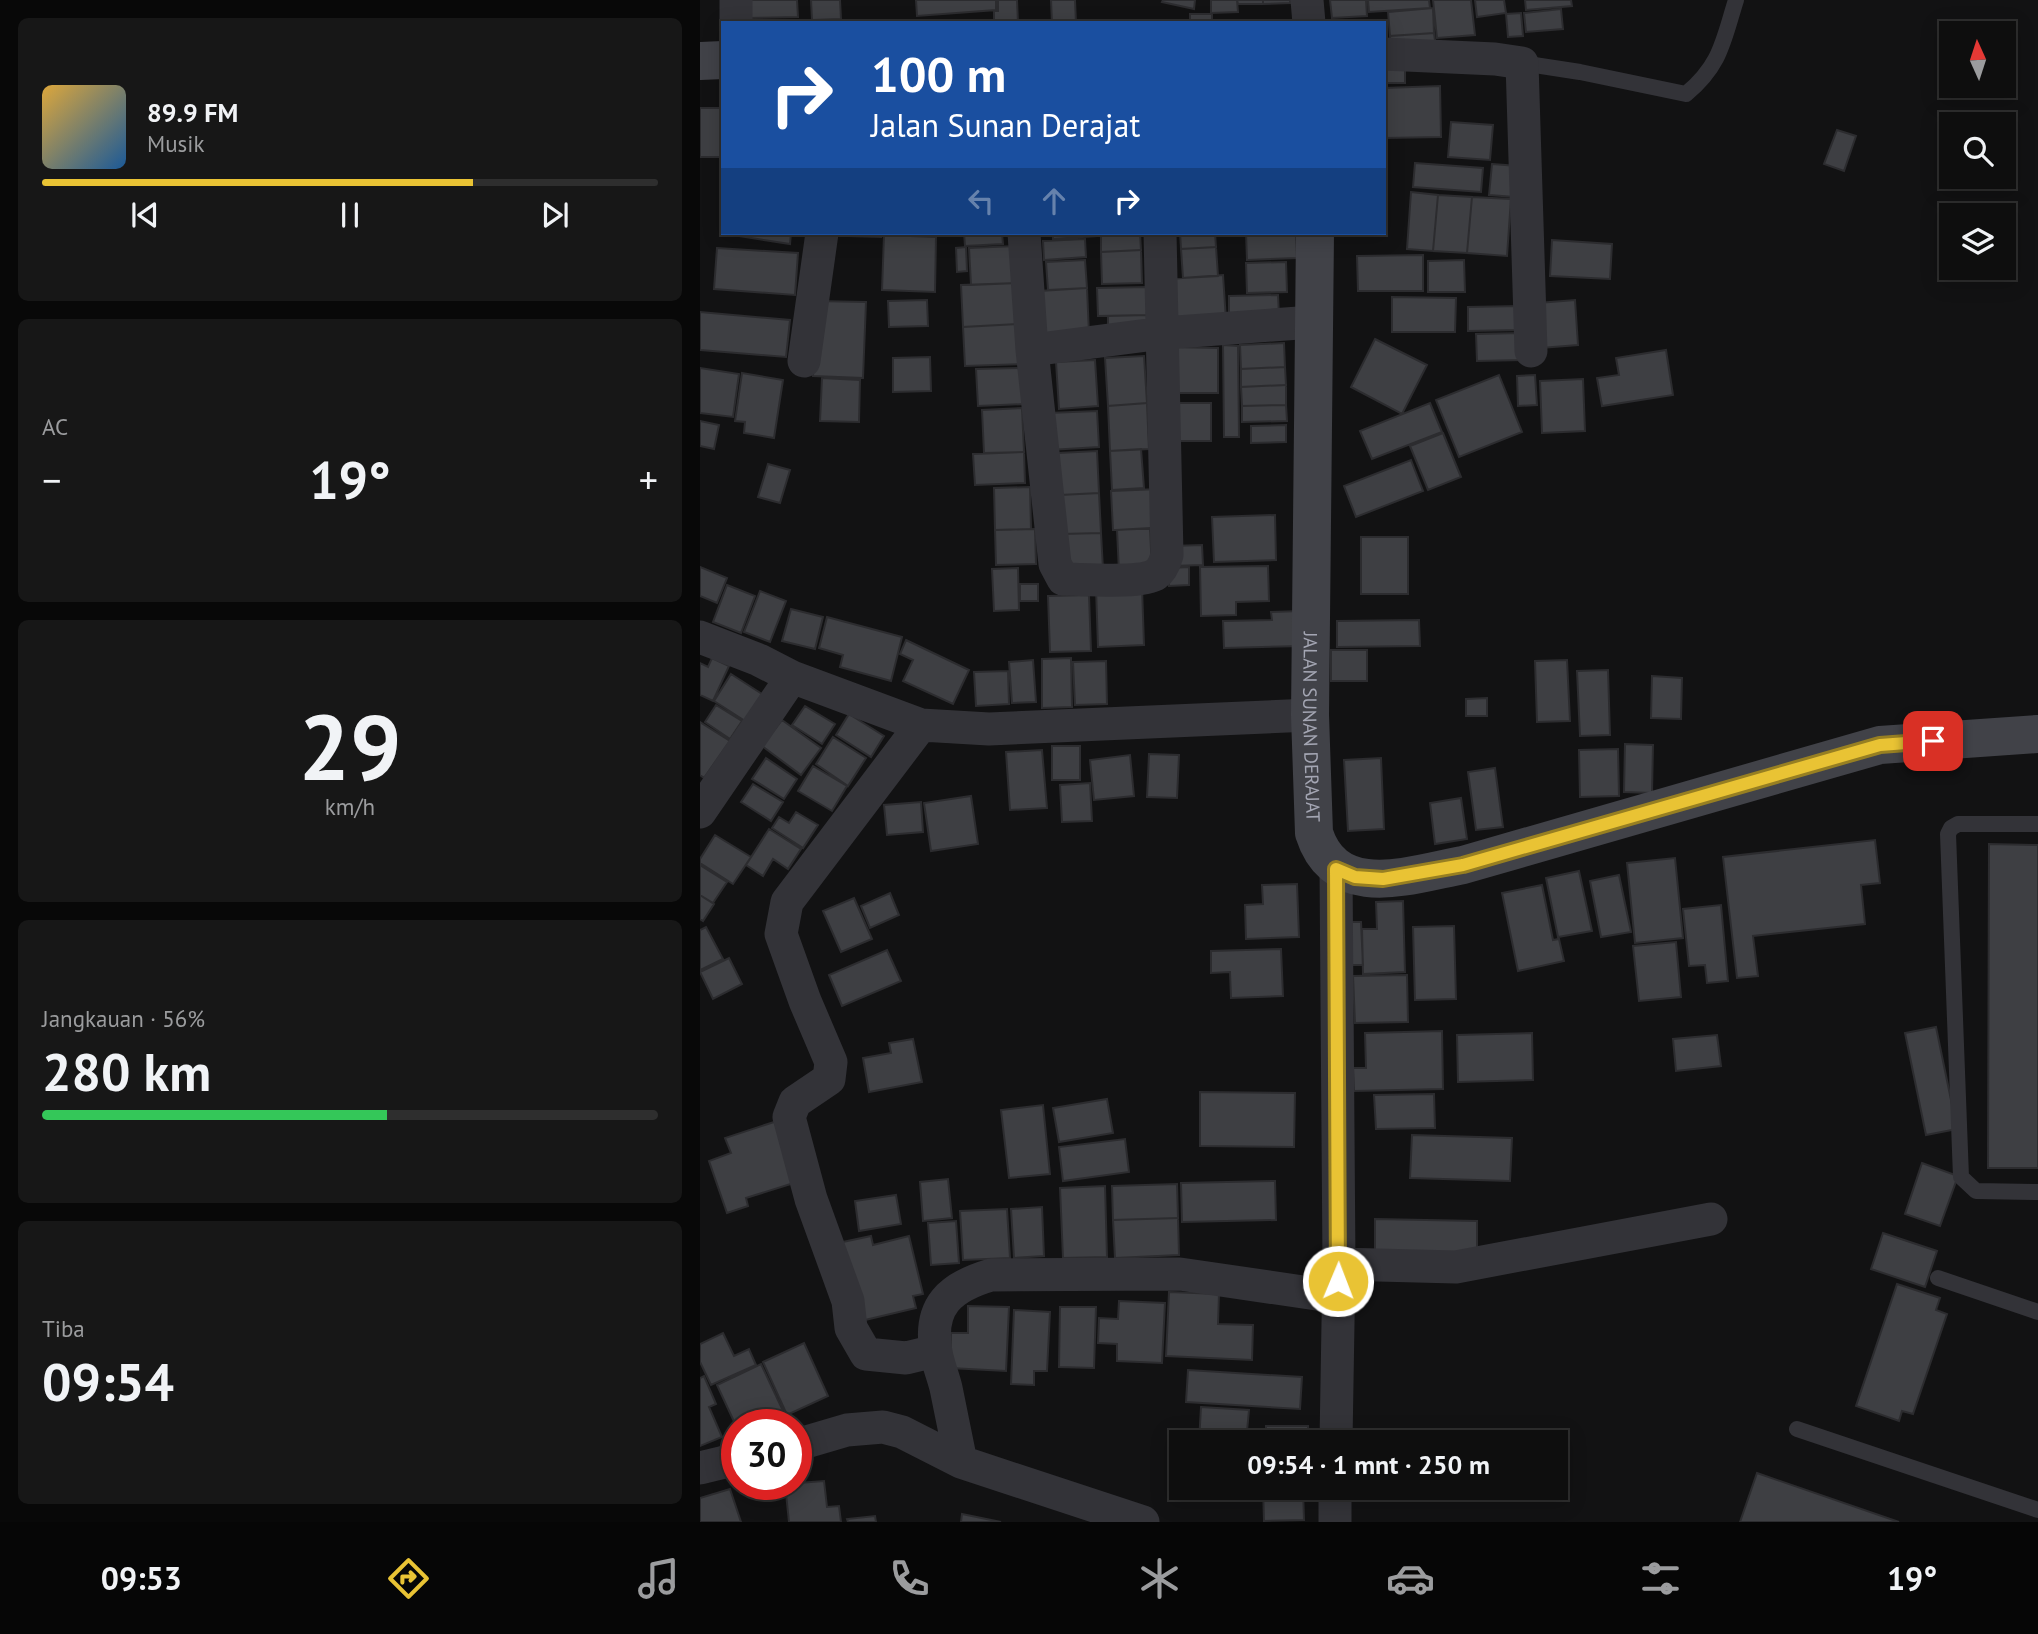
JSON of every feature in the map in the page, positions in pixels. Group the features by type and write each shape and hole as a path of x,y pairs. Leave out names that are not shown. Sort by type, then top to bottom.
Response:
{"street":[{"path":"736,0 736,21"},
{"path":"1307,0 1309,21"},
{"path":"1386,54 1495,59 1522,63 1531,351"},
{"path":"700,61 721,60"},
{"path":"804,361 822,235"},
{"path":"1024,235 1032,349 1055,564 1063,579 1137,579 1155,575 1163,568 1167,555 1160,235"},
{"name":"JALAN SUNAN DERAJAT","path":"1315,235 1310,715 1314,833 1320,851 1336,869"},
{"path":"1032,349 1163,332 1313,322"},
{"path":"700,637 792,677 921,725 989,729 1310,715"},
{"path":"700,812 792,677"},
{"path":"921,725 787,902 781,934 804,1001 831,1062 829,1079 795,1102 789,1117 811,1199 848,1301 851,1328 866,1354 906,1358 935,1351"},
{"path":"1336,1430 1339,1264 1336,869 1355,877 1396,878 1463,865 1880,745 2038,734"},
{"path":"1339,1264 1456,1267 1711,1219"},
{"path":"961,1462 935,1351 935,1318 950,1293 962,1286 991,1275 1180,1274 1337,1297"},
{"path":"812,1440 847,1430 883,1427 902,1433 961,1462 1143,1522"},
{"path":"700,1468 721,1463"},
{"path":"1335,1500 1335,1522"}],"lane":[{"path":"1522,63 1686,94 1703,81 1716,63 1736,0"},
{"path":"2038,824 1958,824 1951,828 1948,834 1961,1177 1976,1191 2038,1192"},
{"path":"1938,1278 2038,1312"},
{"path":"1797,1429 2038,1510"}],"building":[{"path":"749,0 797,0 798,17 749,18"},
{"path":"811,0 840,0 841,19 812,20"},
{"path":"916,0 996,0 996,10 917,16"},
{"path":"998,0 1017,0 1018,21 994,21 994,11 998,11"},
{"path":"1051,0 1075,0 1076,21 1052,21"},
{"path":"1195,0 1194,9 1162,2"},
{"path":"1211,0 1237,0 1238,12 1211,13"},
{"path":"1237,0 1263,0 1263,4 1238,4"},
{"path":"1263,0 1290,0 1290,3 1263,4"},
{"path":"1330,0 1366,0 1367,16 1332,18"},
{"path":"1368,0 1429,0 1430,8 1369,12"},
{"path":"1433,0 1471,0 1475,35 1437,38"},
{"path":"1475,0 1504,0 1506,13 1477,17"},
{"path":"1525,0 1571,0 1572,6 1526,10"},
{"path":"1433,8 1434,33 1390,36 1388,12"},
{"path":"1561,9 1563,29 1526,32 1524,13"},
{"path":"1521,13 1523,36 1508,37 1506,14"},
{"path":"1190,14 1212,14 1212,21 1190,21"},
{"path":"1434,33 1436,48 1391,51 1390,36"},
{"path":"1386,62 1405,62 1405,83 1386,83"},
{"path":"1440,86 1441,137 1386,138 1386,88"},
{"path":"700,108 721,108 721,157 700,157"},
{"path":"1451,122 1493,125 1490,160 1448,157"},
{"path":"1837,130 1856,136 1844,171 1824,164"},
{"path":"1415,163 1483,168 1481,192 1413,187"},
{"path":"1492,164 1518,166 1515,197 1489,195"},
{"path":"1411,192 1438,195 1433,251 1407,249"},
{"path":"1438,195 1472,197 1467,253 1433,251"},
{"path":"1472,197 1511,199 1507,256 1467,253"},
{"path":"732,235 791,235 790,244"},
{"path":"881,235 881,237 848,236"},
{"path":"884,235 936,237 935,292 882,290"},
{"path":"964,235 1002,235 1003,244 965,246"},
{"path":"1053,235 1097,236 1053,239"},
{"path":"1101,235 1140,235 1141,250 1101,252"},
{"path":"1180,235 1215,235 1216,247 1181,249"},
{"path":"1246,235 1296,235 1297,258 1247,260"},
{"path":"1085,239 1086,257 1044,260 1043,241"},
{"path":"1552,240 1612,244 1610,279 1550,276"},
{"path":"1016,246 1018,283 971,285 969,248"},
{"path":"966,247 967,271 957,272 956,248"},
{"path":"1216,247 1218,276 1183,278 1181,249"},
{"path":"717,248 798,253 795,295 714,289"},
{"path":"1141,250 1142,283 1102,284 1101,252"},
{"path":"1423,255 1423,291 1358,291 1357,256"},
{"path":"1085,260 1087,288 1048,290 1046,262"},
{"path":"1464,260 1465,292 1428,292 1428,261"},
{"path":"1286,262 1287,292 1247,293 1246,263"},
{"path":"1223,275 1226,320 1171,323 1169,279"},
{"path":"1018,283 1020,324 963,327 961,285"},
{"path":"1147,287 1148,315 1098,316 1097,288"},
{"path":"1087,288 1089,334 1042,337 1039,291"},
{"path":"1278,295 1279,315 1229,316 1229,296"},
{"path":"1392,297 1456,298 1455,332 1392,332"},
{"path":"927,300 928,326 889,327 888,301"},
{"path":"1575,300 1578,345 1541,348 1538,303"},
{"path":"815,301 866,302 863,378 813,376"},
{"path":"1519,306 1520,330 1468,331 1468,307"},
{"path":"700,312 790,320 786,357 700,350"},
{"path":"1148,315 1149,331 1108,332 1108,316"},
{"path":"1020,324 1022,364 965,366 963,327"},
{"path":"1522,333 1523,360 1477,361 1476,334"},
{"path":"1375,339 1427,365 1402,414 1351,387"},
{"path":"1284,343 1285,367 1241,369 1240,345"},
{"path":"1223,345 1238,346 1239,437 1224,437"},
{"path":"1169,347 1218,348 1218,393 1169,393"},
{"path":"1666,350 1673,395 1602,406 1597,378 1619,375 1616,358"},
{"path":"1144,356 1147,403 1108,406 1105,358"},
{"path":"930,357 931,391 893,392 893,358"},
{"path":"1095,360 1098,406 1059,409 1056,362"},
{"path":"1285,367 1286,385 1241,387 1241,369"},
{"path":"700,368 739,374 733,417 700,413"},
{"path":"1023,368 1025,404 978,406 976,369"},
{"path":"742,373 783,380 774,438 744,433 745,422 735,421"},
{"path":"1499,375 1522,432 1459,457 1436,400"},
{"path":"1535,375 1537,405 1518,406 1517,376"},
{"path":"822,378 860,380 859,422 820,421"},
{"path":"1583,379 1585,431 1542,433 1540,381"},
{"path":"1286,385 1286,405 1242,406 1241,387"},
{"path":"1147,403 1149,449 1110,451 1108,406"},
{"path":"1177,403 1211,403 1211,441 1177,441"},
{"path":"1430,403 1442,432 1372,459 1360,431"},
{"path":"1286,405 1287,421 1242,422 1242,406"},
{"path":"1022,408 1024,452 984,453 982,410"},
{"path":"1097,411 1099,447 1050,450 1048,413"},
{"path":"700,421 719,425 714,449 700,446"},
{"path":"1286,425 1286,442 1251,443 1251,426"},
{"path":"1443,433 1461,477 1428,490 1410,446"},
{"path":"1141,449 1144,488 1112,490 1110,451"},
{"path":"1097,451 1099,493 1060,495 1058,453"},
{"path":"1024,452 1025,483 975,485 973,454"},
{"path":"1411,460 1423,491 1356,517 1344,486"},
{"path":"768,464 790,470 780,503 758,497"},
{"path":"1030,487 1031,529 995,530 994,488"},
{"path":"1159,489 1161,528 1113,530 1111,491"},
{"path":"1099,493 1101,533 1062,534 1060,495"},
{"path":"1275,515 1276,560 1214,562 1212,517"},
{"path":"1150,528 1152,571 1119,572 1117,530"},
{"path":"1035,529 1036,564 996,565 995,530"},
{"path":"1101,533 1103,569 1064,571 1062,534"},
{"path":"1361,537 1408,537 1408,594 1361,594"},
{"path":"1202,545 1203,565 1171,566 1171,546"},
{"path":"1268,566 1269,601 1236,602 1236,615 1201,616 1200,567"},
{"path":"700,567 727,578 717,603 700,596"},
{"path":"1189,567 1189,585 1169,586 1169,568"},
{"path":"1018,568 1019,610 994,611 992,569"},
{"path":"1020,584 1038,584 1038,601 1020,601"},
{"path":"727,585 755,596 741,633 713,622"},
{"path":"1142,587 1144,645 1098,647 1096,588"},
{"path":"760,591 786,601 770,642 744,632"},
{"path":"1089,595 1091,651 1050,652 1048,596"},
{"path":"791,609 823,617 815,649 782,641"},
{"path":"1301,611 1302,646 1224,648 1223,621 1272,620 1271,612"},
{"path":"827,617 902,637 891,681 840,667 843,655 819,648"},
{"path":"1419,620 1420,646 1337,647 1337,621"},
{"path":"906,640 969,670 953,704 903,681 913,660 900,654"},
{"path":"1331,650 1367,650 1367,681 1331,681"},
{"path":"712,658 729,666 713,701 700,695 700,663 708,667"},
{"path":"1071,658 1072,707 1042,708 1042,659"},
{"path":"1033,660 1036,702 1012,703 1009,662"},
{"path":"1567,660 1570,721 1537,722 1535,661"},
{"path":"1106,661 1107,704 1075,705 1073,662"},
{"path":"1608,670 1610,735 1580,736 1577,671"},
{"path":"1008,671 1009,704 976,706 974,672"},
{"path":"731,674 762,694 745,721 714,701"},
{"path":"1652,676 1682,678 1681,719 1651,718"},
{"path":"1487,698 1487,716 1466,716 1466,699"},
{"path":"716,705 742,721 730,739 705,722"},
{"path":"805,706 835,724 822,744 792,725"},
{"path":"849,714 884,736 871,757 836,735"},
{"path":"782,720 821,748 801,775 762,746"},
{"path":"700,722 730,741 704,778 700,775"},
{"path":"833,737 866,758 848,786 816,764"},
{"path":"1625,744 1653,745 1652,793 1624,792"},
{"path":"1052,746 1080,746 1080,780 1052,780"},
{"path":"1618,749 1619,796 1580,797 1579,750"},
{"path":"1042,750 1047,808 1010,810 1006,752"},
{"path":"1149,754 1179,755 1177,798 1147,797"},
{"path":"1130,755 1134,796 1094,800 1090,760"},
{"path":"766,758 797,779 784,799 752,779"},
{"path":"1381,758 1384,829 1348,831 1344,760"},
{"path":"813,766 847,786 832,811 798,791"},
{"path":"1495,768 1503,827 1476,830 1468,772"},
{"path":"1090,783 1092,821 1062,822 1060,785"},
{"path":"753,784 783,802 771,821 741,802"},
{"path":"971,796 978,844 931,851 924,803"},
{"path":"1461,798 1467,839 1435,844 1430,803"},
{"path":"921,802 923,832 887,835 884,805"},
{"path":"796,812 818,825 803,848 772,828 779,817 789,823"},
{"path":"769,829 801,849 788,869 773,859 763,876 746,865"},
{"path":"715,835 751,857 733,884 700,863"},
{"path":"1875,840 1880,883 1861,885 1865,924 1753,936 1758,976 1737,978 1723,857"},
{"path":"1989,844 2038,845 2038,1168 1988,1168"},
{"path":"1675,858 1683,938 1635,943 1627,863"},
{"path":"700,865 727,882 713,903 700,895"},
{"path":"1579,871 1592,931 1558,937 1546,878"},
{"path":"1619,875 1631,932 1601,937 1590,881"},
{"path":"1297,884 1299,937 1246,939 1245,905 1263,904 1262,885"},
{"path":"1542,885 1553,940 1559,939 1564,961 1518,971 1502,893"},
{"path":"890,893 899,915 870,928 861,906"},
{"path":"700,895 714,904 703,921 700,919"},
{"path":"854,898 872,939 841,952 823,911"},
{"path":"1403,901 1405,972 1363,974 1362,929 1377,929 1376,902"},
{"path":"1721,905 1728,981 1707,983 1705,965 1689,966 1683,909"},
{"path":"1339,922 1361,922 1363,965 1340,965"},
{"path":"1454,926 1456,999 1415,1000 1413,927"},
{"path":"706,927 723,959 700,970 700,930"},
{"path":"1676,942 1681,997 1639,1001 1633,946"},
{"path":"1281,949 1283,996 1231,998 1230,972 1211,973 1211,951"},
{"path":"887,950 901,981 842,1006 829,975"},
{"path":"729,958 742,984 713,999 700,972"},
{"path":"1407,975 1408,1022 1355,1023 1353,976"},
{"path":"1936,1027 1957,1129 1926,1135 1905,1033"},
{"path":"1442,1031 1443,1089 1354,1091 1353,1068 1366,1068 1365,1033"},
{"path":"1532,1033 1533,1080 1458,1082 1457,1035"},
{"path":"1717,1035 1721,1066 1676,1071 1673,1039"},
{"path":"913,1039 922,1082 869,1092 863,1058 891,1053 889,1043"},
{"path":"1200,1092 1295,1093 1294,1147 1200,1146"},
{"path":"1434,1094 1435,1128 1376,1129 1374,1095"},
{"path":"1107,1099 1113,1133 1059,1142 1053,1108"},
{"path":"1043,1105 1050,1174 1009,1178 1001,1110"},
{"path":"777,1121 797,1182 746,1198 748,1206 727,1213 709,1161 731,1153 725,1138"},
{"path":"1412,1135 1512,1138 1510,1181 1410,1178"},
{"path":"1125,1139 1129,1172 1063,1181 1059,1147"},
{"path":"1922,1163 1958,1176 1940,1226 1905,1214"},
{"path":"948,1179 952,1218 923,1221 920,1182"},
{"path":"1275,1181 1276,1220 1182,1222 1181,1183"},
{"path":"1177,1184 1178,1218 1113,1220 1112,1186"},
{"path":"1105,1186 1107,1257 1063,1258 1060,1188"},
{"path":"896,1195 901,1224 859,1231 855,1201"},
{"path":"1042,1207 1044,1256 1014,1258 1011,1209"},
{"path":"1007,1209 1010,1258 963,1260 960,1211"},
{"path":"1178,1218 1179,1255 1115,1258 1113,1220"},
{"path":"1375,1219 1477,1221 1477,1259 1375,1257"},
{"path":"956,1221 959,1263 931,1265 928,1223"},
{"path":"1883,1233 1937,1251 1925,1287 1871,1269"},
{"path":"871,1236 873,1245 909,1236 923,1294 913,1296 916,1308 865,1320 838,1243"},
{"path":"1897,1284 1940,1298 1936,1310 1947,1314 1913,1414 1902,1411 1899,1421 1856,1406"},
{"path":"1169,1292 1219,1294 1218,1324 1253,1325 1252,1360 1166,1356"},
{"path":"1119,1301 1165,1303 1162,1363 1117,1361 1117,1344 1098,1343 1099,1318 1118,1319"},
{"path":"968,1306 1009,1307 1006,1371 950,1368 951,1333 968,1333"},
{"path":"1060,1307 1096,1307 1094,1368 1059,1367"},
{"path":"1014,1310 1050,1312 1047,1371 1034,1371 1034,1385 1011,1384"},
{"path":"723,1333 734,1356 749,1349 756,1365 711,1385 700,1362 700,1344"},
{"path":"804,1343 828,1396 800,1409 784,1409 763,1362"},
{"path":"761,1364 782,1409 728,1409 717,1385"},
{"path":"1188,1370 1302,1377 1300,1409 1186,1402"},
{"path":"704,1376 716,1404 709,1407 721,1437 700,1446 700,1378"},
{"path":"1201,1407 1249,1410 1247,1430 1200,1430"},
{"path":"1266,1426 1308,1426 1308,1430 1266,1430"},
{"path":"1757,1473 1899,1522 1740,1522"},
{"path":"824,1481 827,1507 839,1506 841,1522 789,1522 787,1500 812,1500 812,1482"},
{"path":"721,1492 721,1500 734,1500 741,1522 700,1522 700,1498"},
{"path":"1263,1500 1303,1500 1304,1520 1264,1521"},
{"path":"962,1514 1001,1522 961,1522"},
{"path":"875,1516 876,1522 848,1522 847,1519"}],"route":[{"path":"1338,1281 1336,869 1355,877 1383,879 1463,865 1880,745 1933,741"}]}
